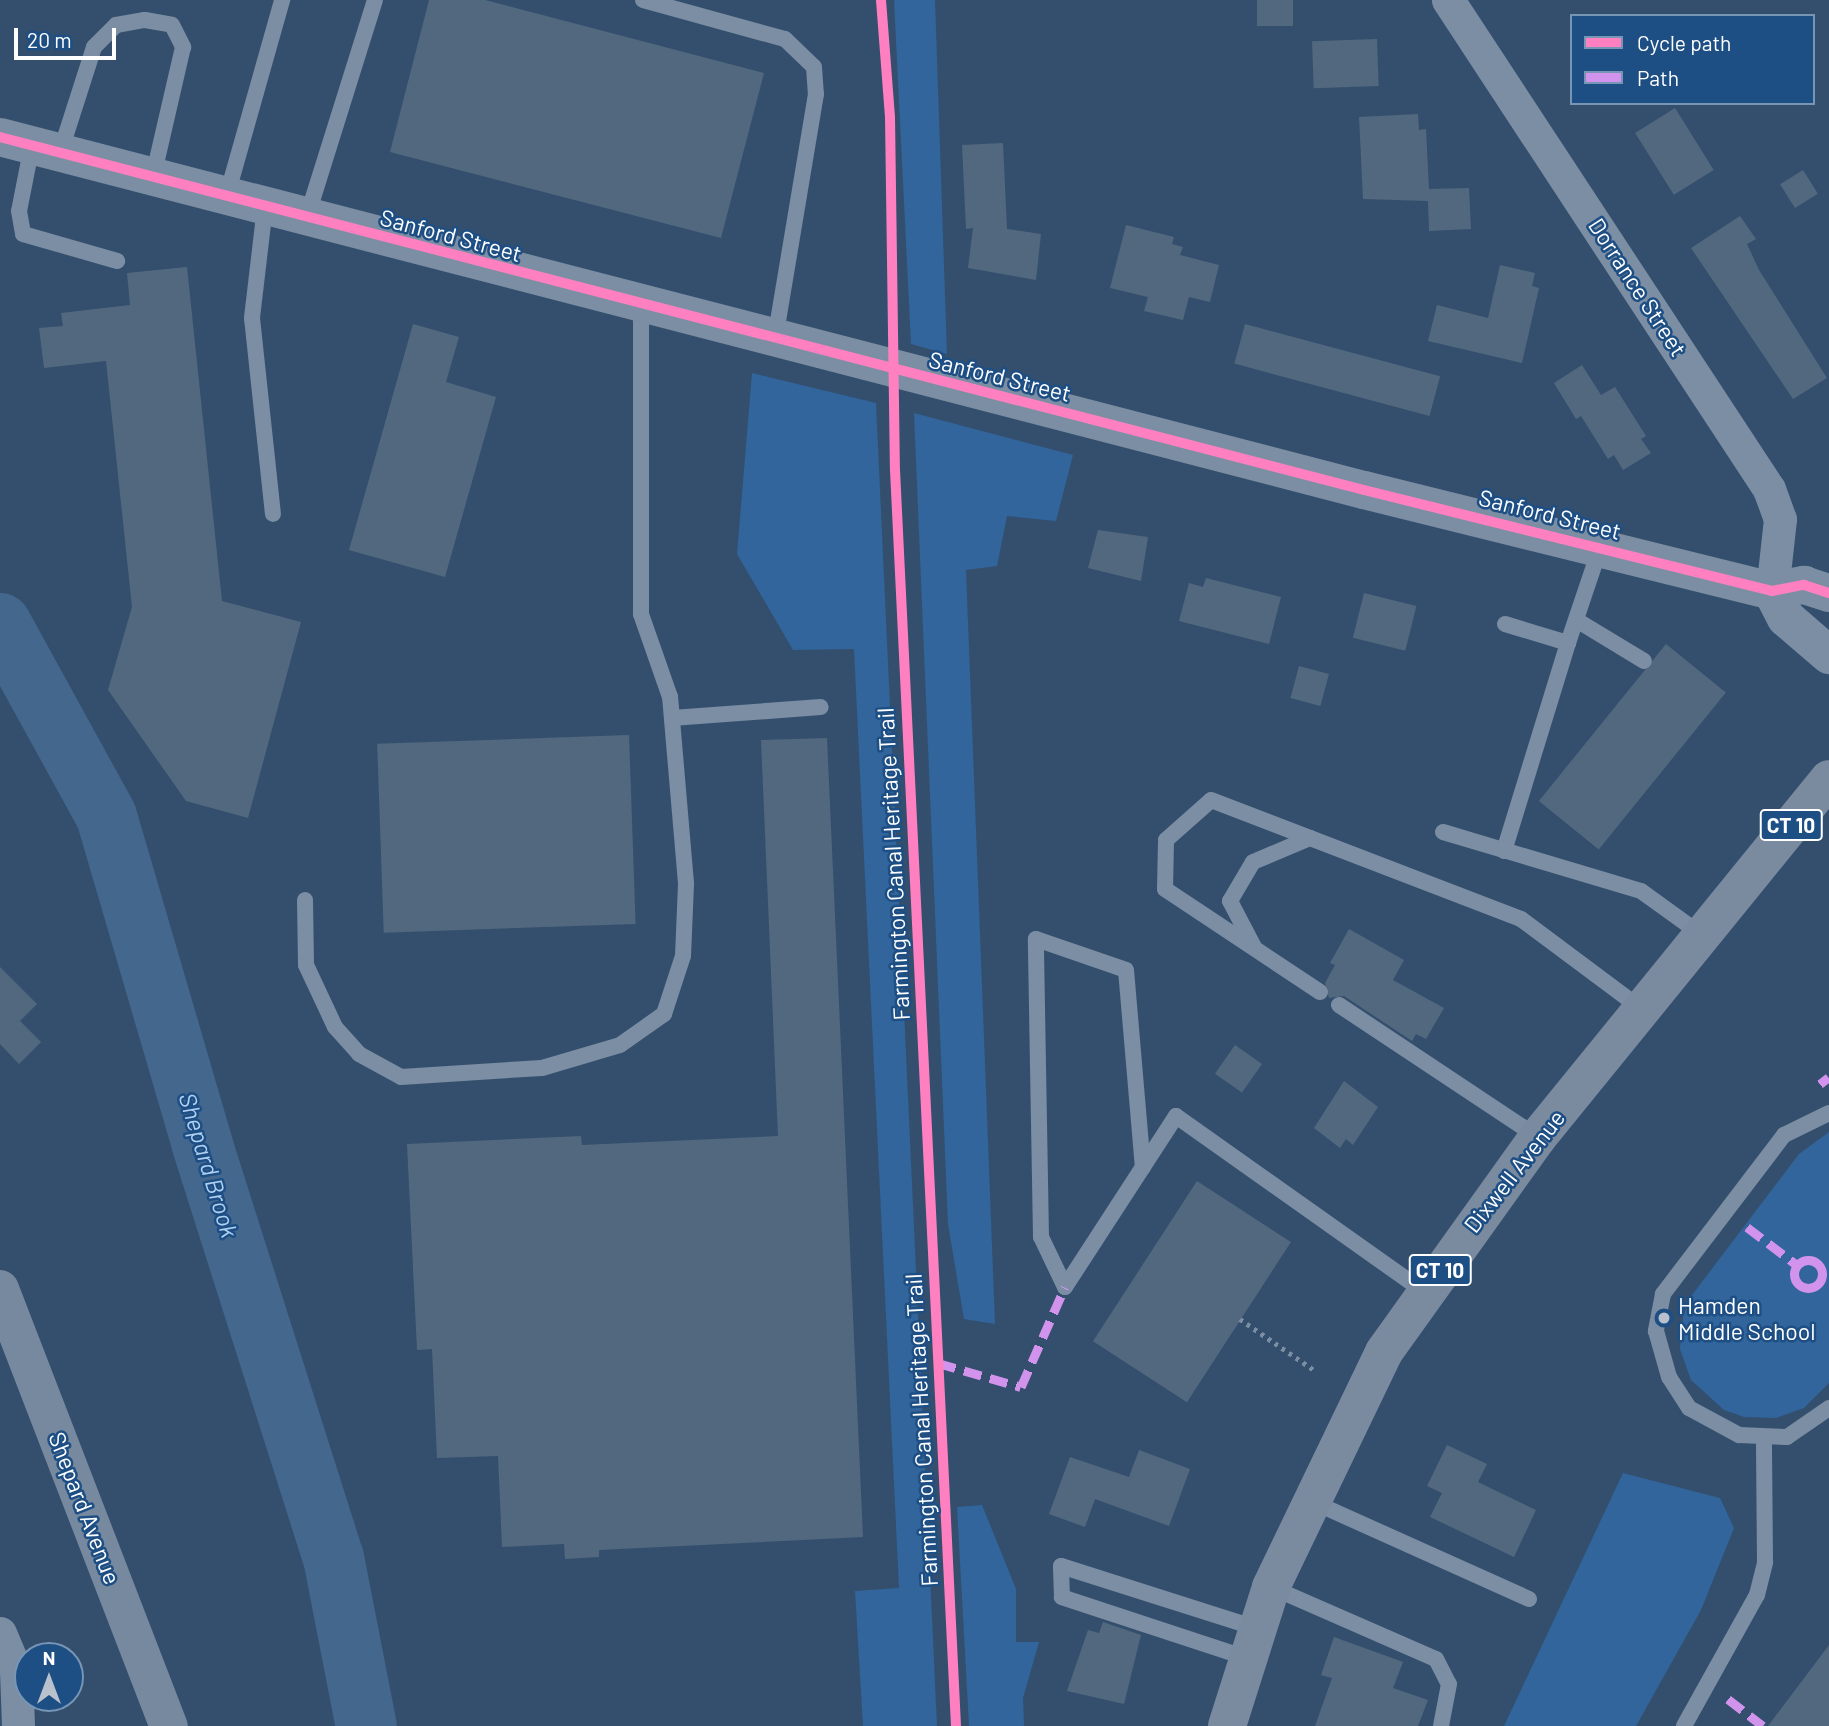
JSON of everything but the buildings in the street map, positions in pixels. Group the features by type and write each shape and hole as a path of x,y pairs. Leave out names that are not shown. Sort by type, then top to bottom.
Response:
{"main road":[{"name":"Dixwell Avenue","path":"1227,1726 1271,1587 1308,1500 1384,1352 1538,1137 1829,779"},
{"name":"Shepard Avenue","path":"0,1289 169,1726"}],"street":[{"name":"Dorrance Street","path":"1448,0 1769,489 1780,519 1772,591"},
{"name":"Sanford Street","path":"31,145 641,307 1772,591 1804,584 1829,593"},
{"path":"1772,591 1786,618 1829,655"},
{"path":"0,1633 16,1671 18,1726"}],"lane":[{"path":"227,198 282,0"},
{"path":"306,219 375,0"},
{"path":"643,0 785,39 814,67 816,94 775,341"},
{"path":"117,261 23,234 19,211 31,145 94,47 116,25 145,20 173,25 183,47 153,178"},
{"path":"265,207 252,318 273,514"},
{"path":"305,900 306,965 335,1027 359,1054 401,1077 542,1068 620,1045 664,1014 683,956 686,883 672,718 641,614 641,307"},
{"path":"1504,851 1600,548"},
{"path":"1578,621 1644,660"},
{"path":"1505,624 1568,643"},
{"path":"672,718 821,707"},
{"path":"1320,992 1165,888 1166,839 1211,800 1521,919 1643,1010"},
{"path":"1443,832 1641,891 1702,935"},
{"path":"1255,949 1230,901 1253,862 1310,838"},
{"path":"1143,1167 1126,970 1036,939 1041,1237 1065,1287 1143,1167 1176,1116 1425,1292"},
{"path":"1339,1004 1538,1137"},
{"path":"1829,1113 1784,1135 1663,1294 1656,1331 1669,1377 1689,1408 1739,1435 1763,1440 1787,1437 1829,1408"},
{"path":"1684,1726 1757,1595 1765,1562 1763,1440"},
{"path":"1308,1500 1529,1599"},
{"path":"1061,1566 1252,1643 1062,1597 1061,1566"},
{"path":"1271,1587 1436,1659 1449,1684 1441,1726"}],"path":[{"path":"1240,1319 1314,1370"}],"shaded area":[{"path":"894,0 935,0 947,354 911,344"},
{"path":"752,373 876,403 937,1726 863,1726 855,1591 899,1588 854,649 793,650 737,554"},
{"path":"914,413 1073,455 1056,521 1007,516 997,566 966,570 995,1324 964,1319 948,1224"},
{"path":"1829,1132 1829,1383 1804,1408 1776,1418 1744,1417 1724,1410 1691,1380 1680,1349 1683,1316 1692,1295 1799,1154"},
{"path":"1623,1473 1720,1498 1734,1528 1701,1610 1636,1726 1504,1726"},
{"path":"982,1505 1016,1589 1016,1642 1039,1642 1023,1698 1024,1726 969,1726 957,1507"}],"waterway":[{"name":"Shepard Brook","path":"0,623 106,816 202,1145 333,1557 366,1726"}],"marked path":[{"path":"1820,1084 1829,1077"},
{"path":"1747,1227 1797,1265"},
{"path":"1808,1260 1818,1264 1822,1274 1818,1284 1808,1288 1798,1284 1794,1274 1798,1264 1808,1260"},
{"path":"938,1363 1021,1387 1065,1287"},
{"path":"1728,1699 1763,1726"}],"cycle path":[{"name":"Farmington Canal Heritage Trail","path":"881,0 890,117 895,470 956,1726"},
{"path":"0,137 1364,490 1772,591 1804,585 1829,593"}],"place":[{"name":"Hamden Middle School","path":"1664,1318"}]}
